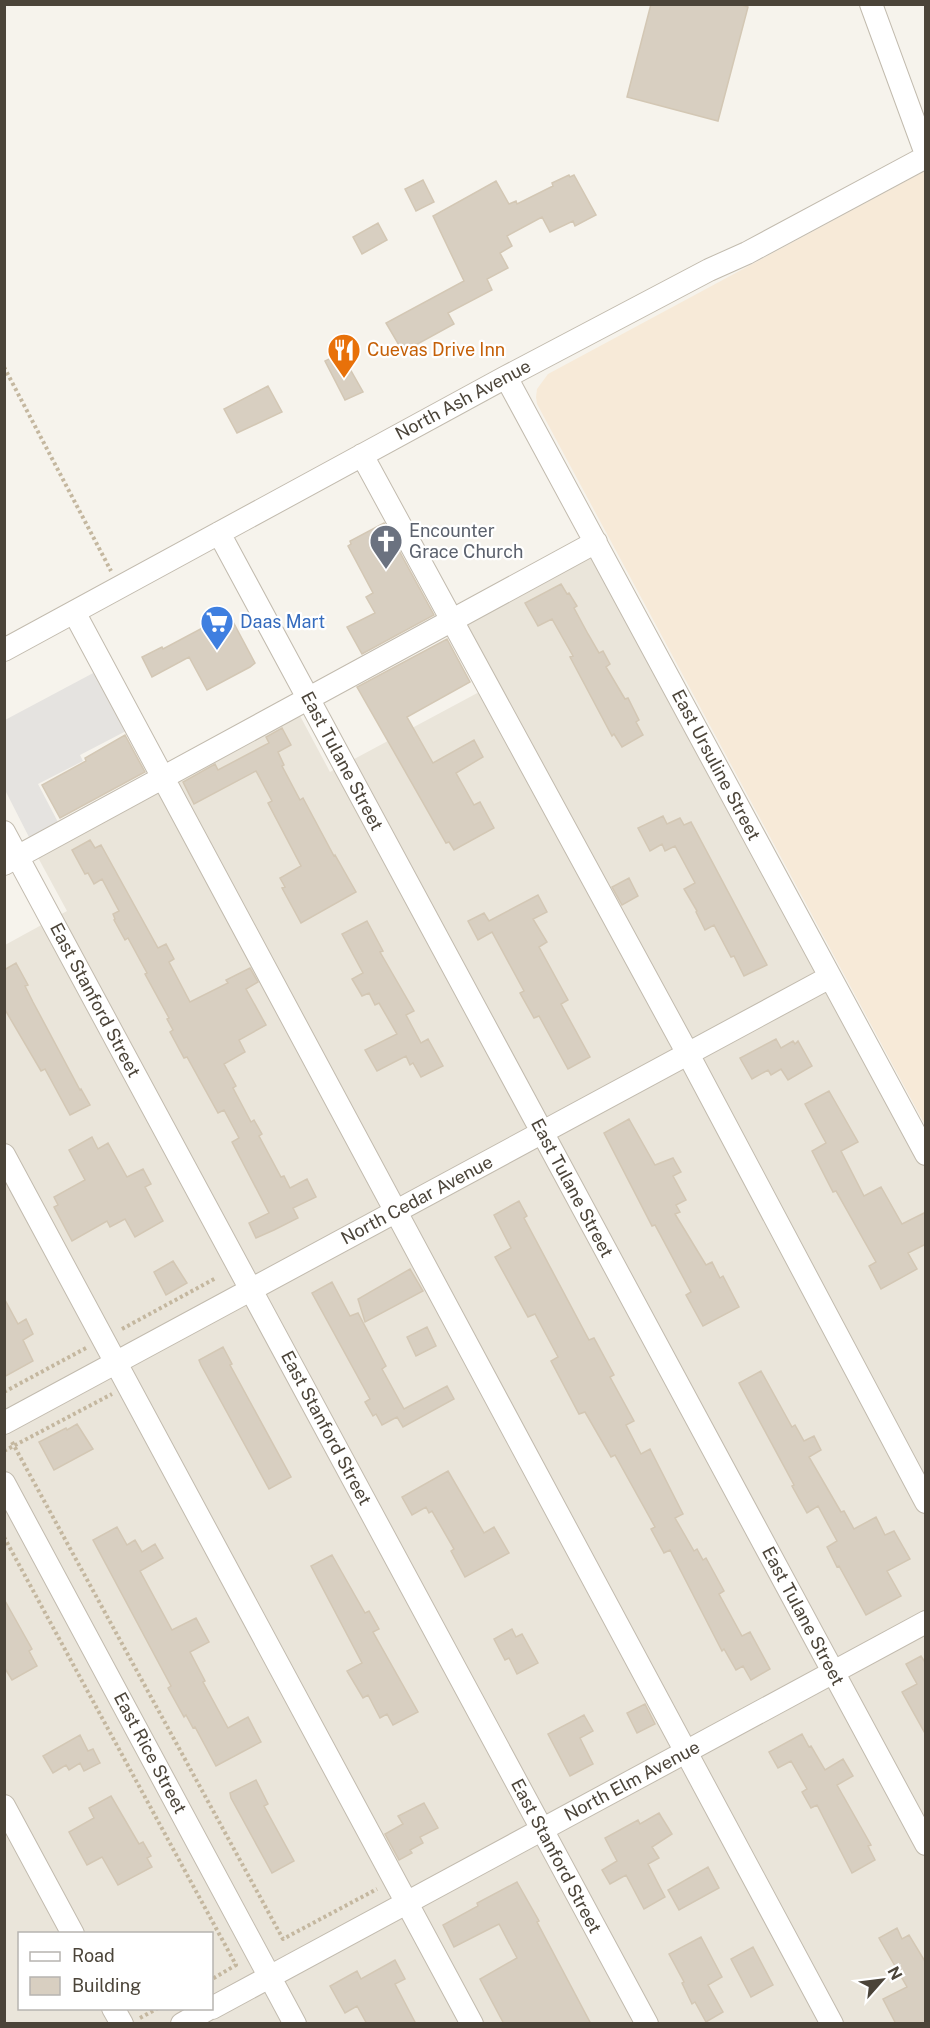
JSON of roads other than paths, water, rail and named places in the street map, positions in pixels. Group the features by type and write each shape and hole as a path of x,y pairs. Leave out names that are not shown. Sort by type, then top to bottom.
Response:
{"street":[{"path":"871,4 926,156"},
{"name":"North Ash Avenue","path":"4,650 506,377 709,270 747,253 926,156"},
{"name":"East Ursuline Street","path":"506,377 926,1154"},
{"path":"362,455 688,1054 926,1502"},
{"name":"East Tulane Street","path":"219,533 926,1844"},
{"path":"11,860 596,542"},
{"path":"74,612 832,2024"},
{"name":"East Stanford Street","path":"4,832 11,860 251,1290 647,2024"},
{"name":"North Cedar Avenue","path":"7,1430 117,1363 830,977"},
{"path":"4,1155 472,2024"},
{"name":"East Rice Street","path":"4,1483 295,2024"},
{"name":"North Elm Avenue","path":"213,2007 926,1622"},
{"path":"4,1806 72,1932"},
{"path":"115,2010 122,2024"},
{"name":"North Elm Avenue","path":"182,2024 207,2010"}],"place":[{"name":"Cuevas Drive Inn","path":"344,379"},
{"name":"Encounter Grace Church","path":"386,570"},
{"name":"Daas Mart","path":"217,651"}]}
